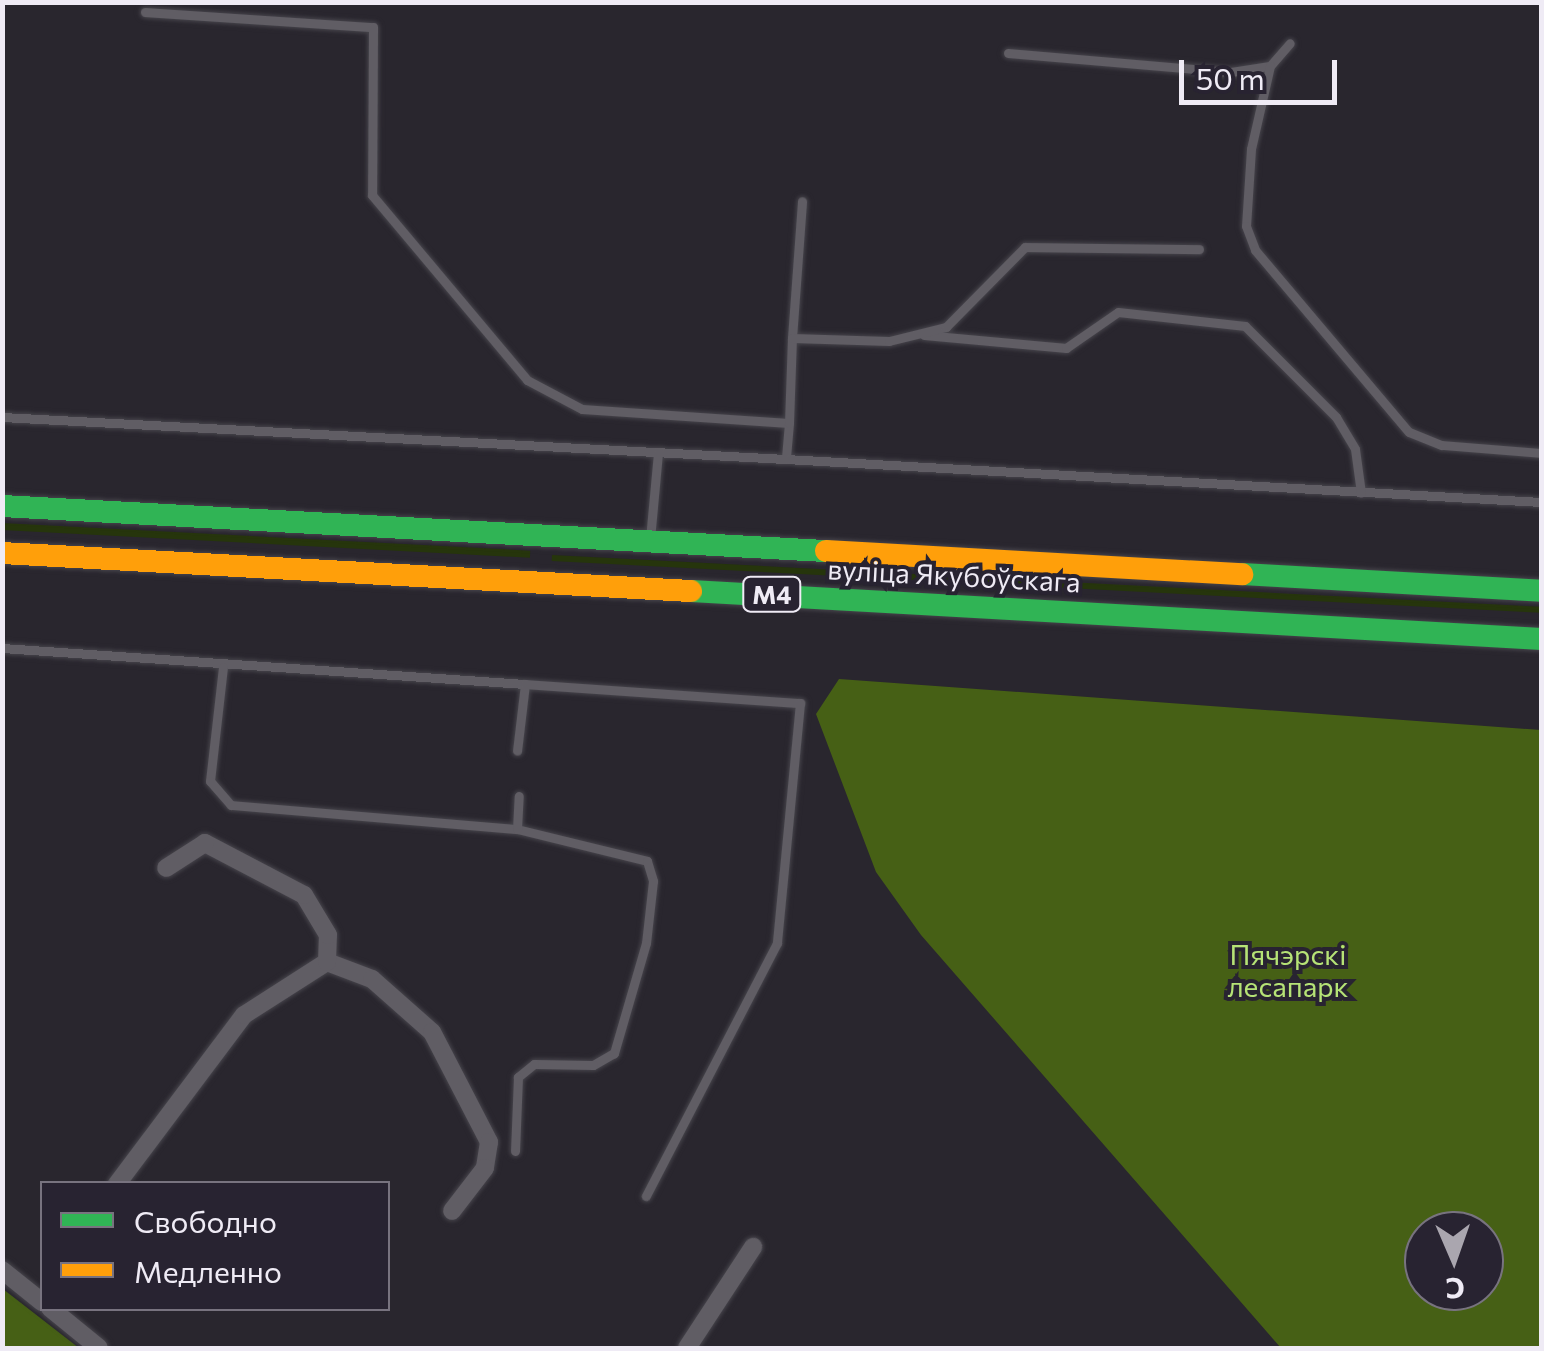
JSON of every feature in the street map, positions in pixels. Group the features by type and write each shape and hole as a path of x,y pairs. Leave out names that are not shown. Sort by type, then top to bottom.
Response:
{"main road":[{"name":"вуліца Якубоўскага","path":"2,506 1542,591"},
{"name":"вуліца Якубоўскага","path":"2,553 1542,639"}],"street":[{"path":"166,868 205,843 304,895 328,935 327,962"},
{"path":"119,1181 244,1015 327,962"},
{"path":"327,962 372,980 432,1032 490,1142 485,1168 452,1211"},
{"path":"687,1348 753,1248"},
{"path":"2,1270 39,1291"},
{"path":"54,1311 98,1348"}],"lane":[{"path":"145,12 373,27 372,196 527,380 582,410 788,424"},
{"path":"1290,43 1270,66 1251,149 1246,226 1255,250 1409,432 1442,445 1542,453"},
{"path":"1008,52 1231,72 1270,66"},
{"path":"786,459 802,201"},
{"path":"924,336 971,308 1025,247 1199,249"},
{"path":"792,338 924,336 1066,348 1118,312 1245,326 1336,416 1355,450 1360,493"},
{"path":"2,417 1542,502"},
{"path":"650,542 658,452"},
{"path":"2,648 223,667 800,702 776,943 646,1196"},
{"path":"223,667 210,780 231,805 517,829 632,852 647,861 653,881 646,943 614,1054 593,1065 534,1064 518,1077 516,1151"},
{"path":"516,751 525,684"},
{"path":"517,829 518,796"}],"green space":[{"path":"2,523 530,551 530,558 2,530"},
{"path":"552,555 1542,607 1541,613 552,561"},
{"name":"Пячэрскі лесапарк","path":"839,679 1541,730 1541,1348 1281,1348 921,935 876,872 816,714"},
{"path":"3,1289 79,1348 3,1348"}],"traffic: fast":[{"path":"2,506 826,551"},
{"path":"1242,574 1542,591"},
{"path":"691,591 1542,639"}],"traffic: slow":[{"path":"826,551 1242,574"},
{"path":"2,553 691,591"}]}
